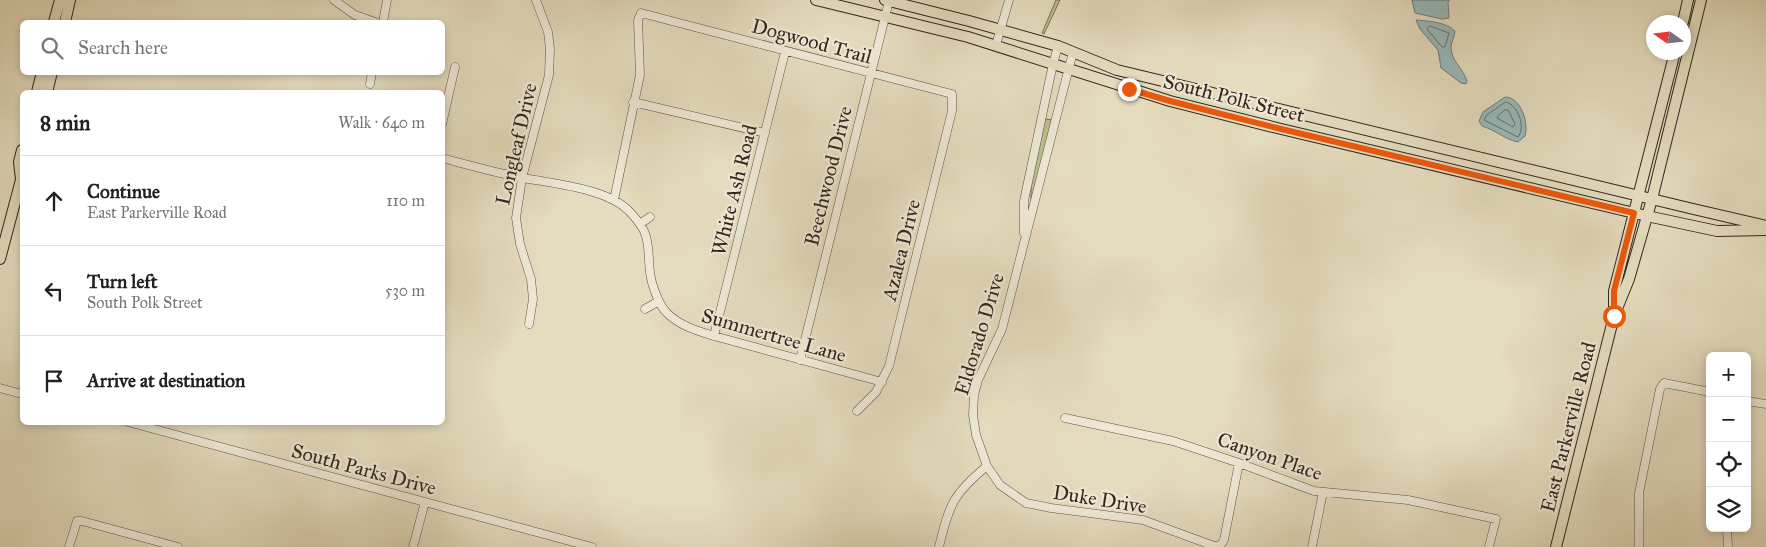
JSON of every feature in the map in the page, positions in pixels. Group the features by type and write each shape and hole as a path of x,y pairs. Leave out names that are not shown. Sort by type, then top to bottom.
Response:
{"main road":[{"path":"55,20 60,0"},
{"path":"65,20 70,0"},
{"name":"South Polk Street","path":"816,0 996,45 1170,101 1634,213 1717,231 1766,230"},
{"name":"South Polk Street","path":"887,0 1058,46 1117,70 1766,226"},
{"path":"1684,15 1688,0"},
{"name":"East Parkerville Road","path":"1556,547 1614,316 1629,279 1648,216 1702,0"},
{"name":"East Parkerville Road","path":"1614,316 1614,291 1673,60"},
{"path":"38,90 41,75"},
{"path":"48,90 51,75"},
{"path":"0,259 20,184"}],"street":[{"path":"334,0 355,15 369,20"},
{"path":"382,20 387,0"},
{"name":"Longleaf Drive","path":"529,324 534,299 532,279 520,244 516,218 522,178 549,75 550,49 548,32 536,0"},
{"name":"Beechwood Drive","path":"800,360 870,73 886,17 887,0"},
{"path":"996,45 1009,0"},
{"name":"Dogwood Trail","path":"633,102 640,76 638,20 641,13 785,52 946,92"},
{"name":"Eldorado Drive","path":"1025,240 1024,200 1052,64 1058,46"},
{"name":"White Ash Road","path":"714,336 785,52"},
{"name":"Eldorado Drive","path":"987,466 976,435 973,415 974,395 978,380 1002,329 1073,52"},
{"path":"445,111 455,67"},
{"path":"370,84 372,75"},
{"name":"Azalea Drive","path":"857,411 876,392 889,366 952,111 952,94 946,92"},
{"path":"614,200 633,102 765,133"},
{"path":"1042,111 1057,114"},
{"name":"Summertree Lane","path":"445,159 522,178 570,186 614,200 627,208 644,232 649,251 650,274 659,301 667,314 690,328 714,336 882,382"},
{"path":"640,224 650,217"},
{"path":"645,309 659,301"},
{"path":"1638,547 1639,492 1650,430 1660,389 1664,383 1706,391"},
{"path":"0,388 20,393"},
{"path":"1751,402 1766,404"},
{"name":"Canyon Place","path":"1065,418 1173,441 1314,491 1408,500 1496,519 1489,547"},
{"name":"South Parks Drive","path":"139,425 592,547"},
{"path":"1220,546 1224,540 1239,463"},
{"path":"939,547 945,520 954,498 968,482 987,466"},
{"name":"Duke Drive","path":"987,466 1000,485 1026,502 1051,508 1101,513 1143,520 1214,546 1220,546"},
{"path":"1312,547 1323,492"},
{"path":"413,547 425,502"},
{"path":"69,547 77,521 178,547"},
{"path":"1727,532 1728,547"}],"green space":[{"path":"1056,0 1060,0 1044,34 1042,33"},
{"path":"1045,119 1053,120 1031,204 1031,179"}],"water":[{"path":"1412,0 1450,0 1448,2 1449,18 1442,19 1415,13"},
{"path":"1416,20 1442,24 1455,31 1451,45 1452,52 1465,76 1466,84 1461,83 1441,68 1438,50 1420,29"},
{"path":"1505,97 1515,101 1525,118 1525,136 1518,142 1482,126 1479,121 1483,112"}],"route":[{"path":"1129,89 1277,128 1634,213 1614,291 1614,316"}]}
